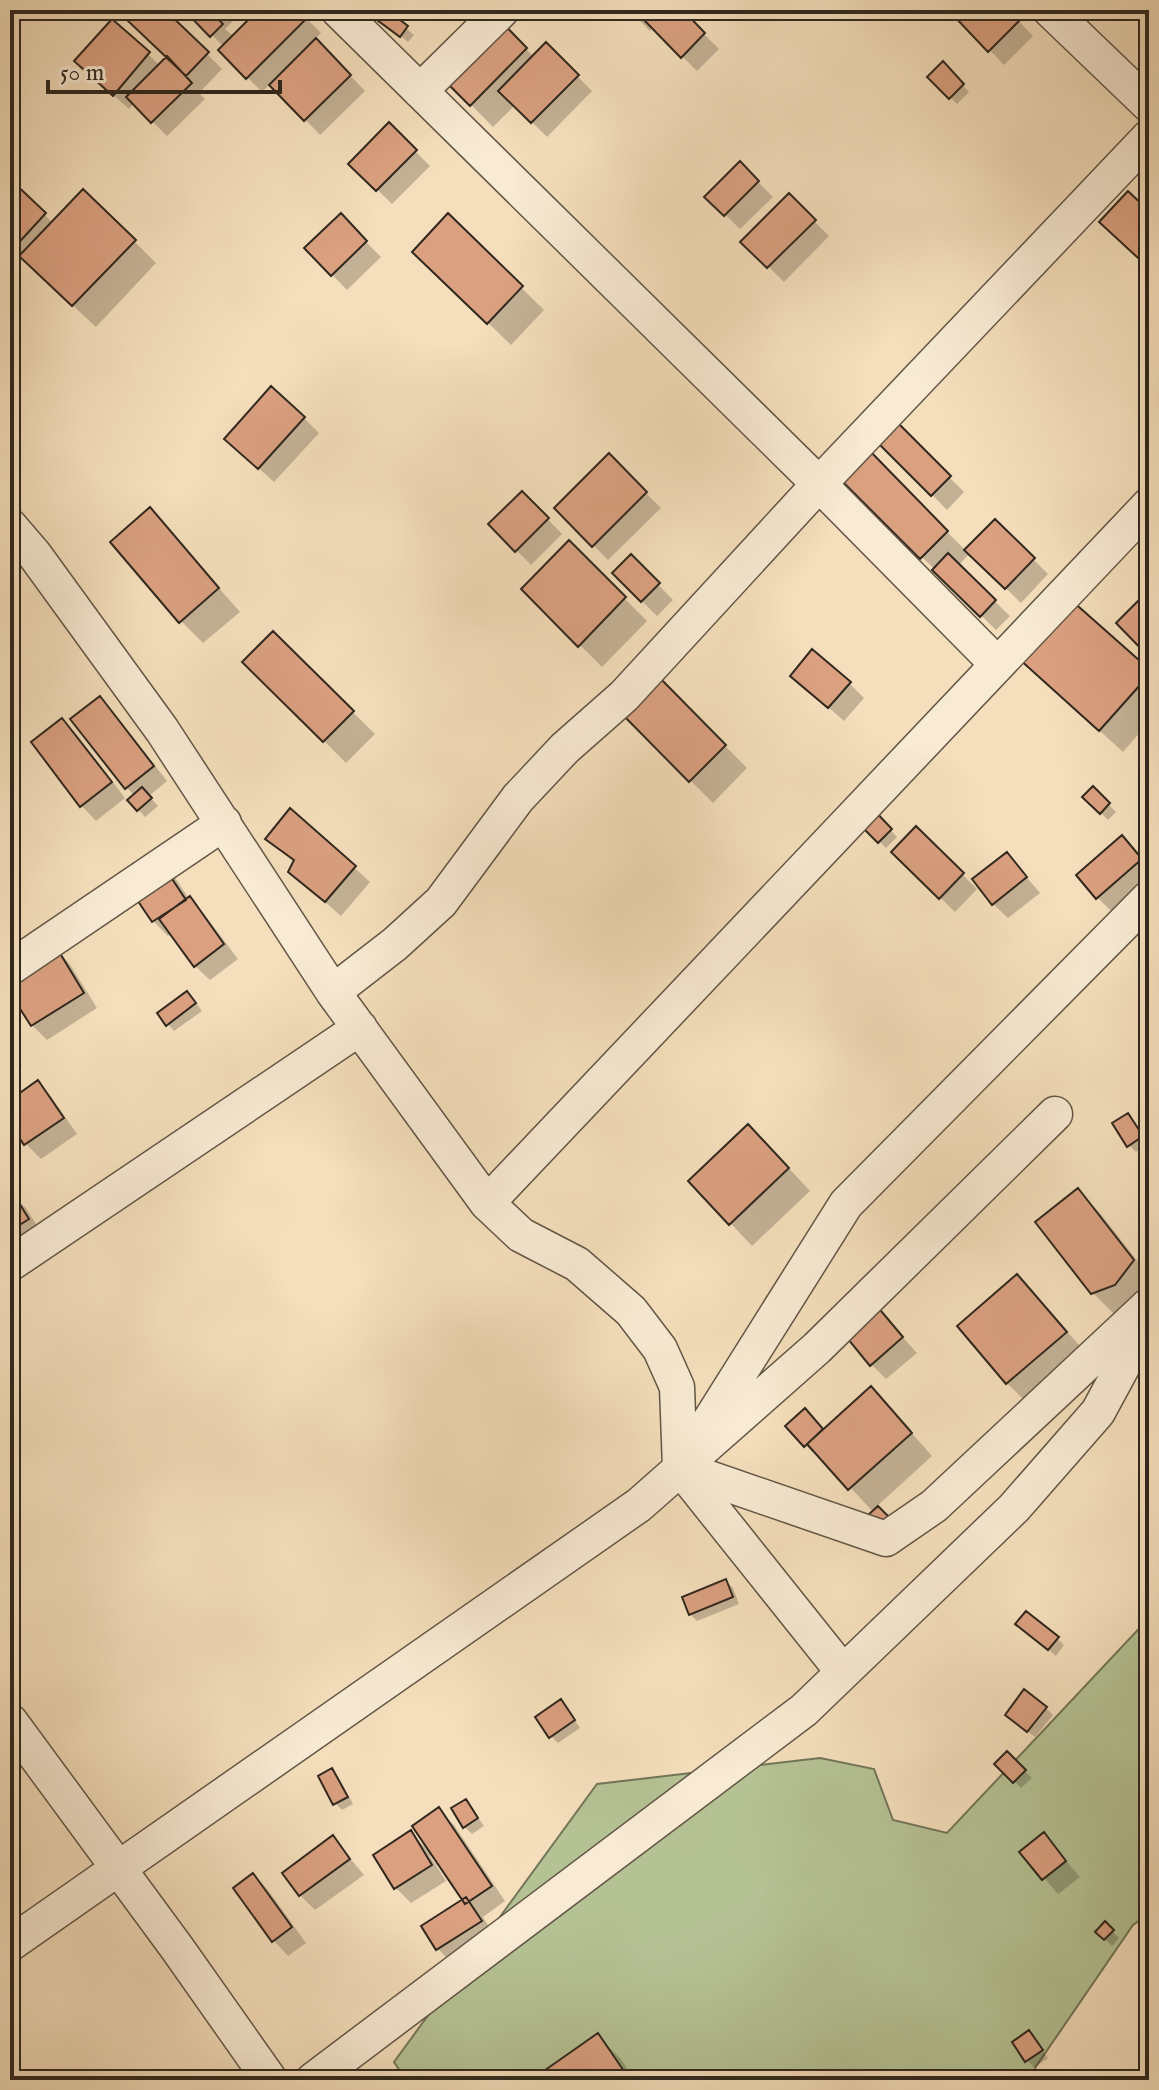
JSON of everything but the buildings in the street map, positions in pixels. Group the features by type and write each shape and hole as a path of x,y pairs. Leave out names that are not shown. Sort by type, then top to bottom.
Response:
{"street":[{"path":"338,10 997,664"},
{"path":"420,91 502,10"},
{"path":"1050,10 1149,105"},
{"path":"333,992 395,944 441,902 518,798 565,748 624,696 819,484 1149,137"},
{"path":"487,1203 1149,505"},
{"path":"10,526 22,563 162,730 333,992 487,1203 521,1235 577,1264 631,1311 660,1349 677,1387 680,1468 843,1672"},
{"path":"10,968 224,823"},
{"path":"680,1468 846,1204 1149,898"},
{"path":"10,1264 360,1028"},
{"path":"10,1944 639,1505 817,1348 1055,1114"},
{"path":"680,1468 886,1539 934,1506 1149,1305"},
{"path":"313,2080 804,1710 1014,1508 1098,1412 1131,1351 1149,1305"},
{"path":"10,1721 270,2080"}],"green space":[{"path":"1149,1618 1149,1914 1133,1925 1035,2068 1039,2080 406,2080 394,2062 597,1784 820,1758 874,1769 893,1820 947,1833"}]}
